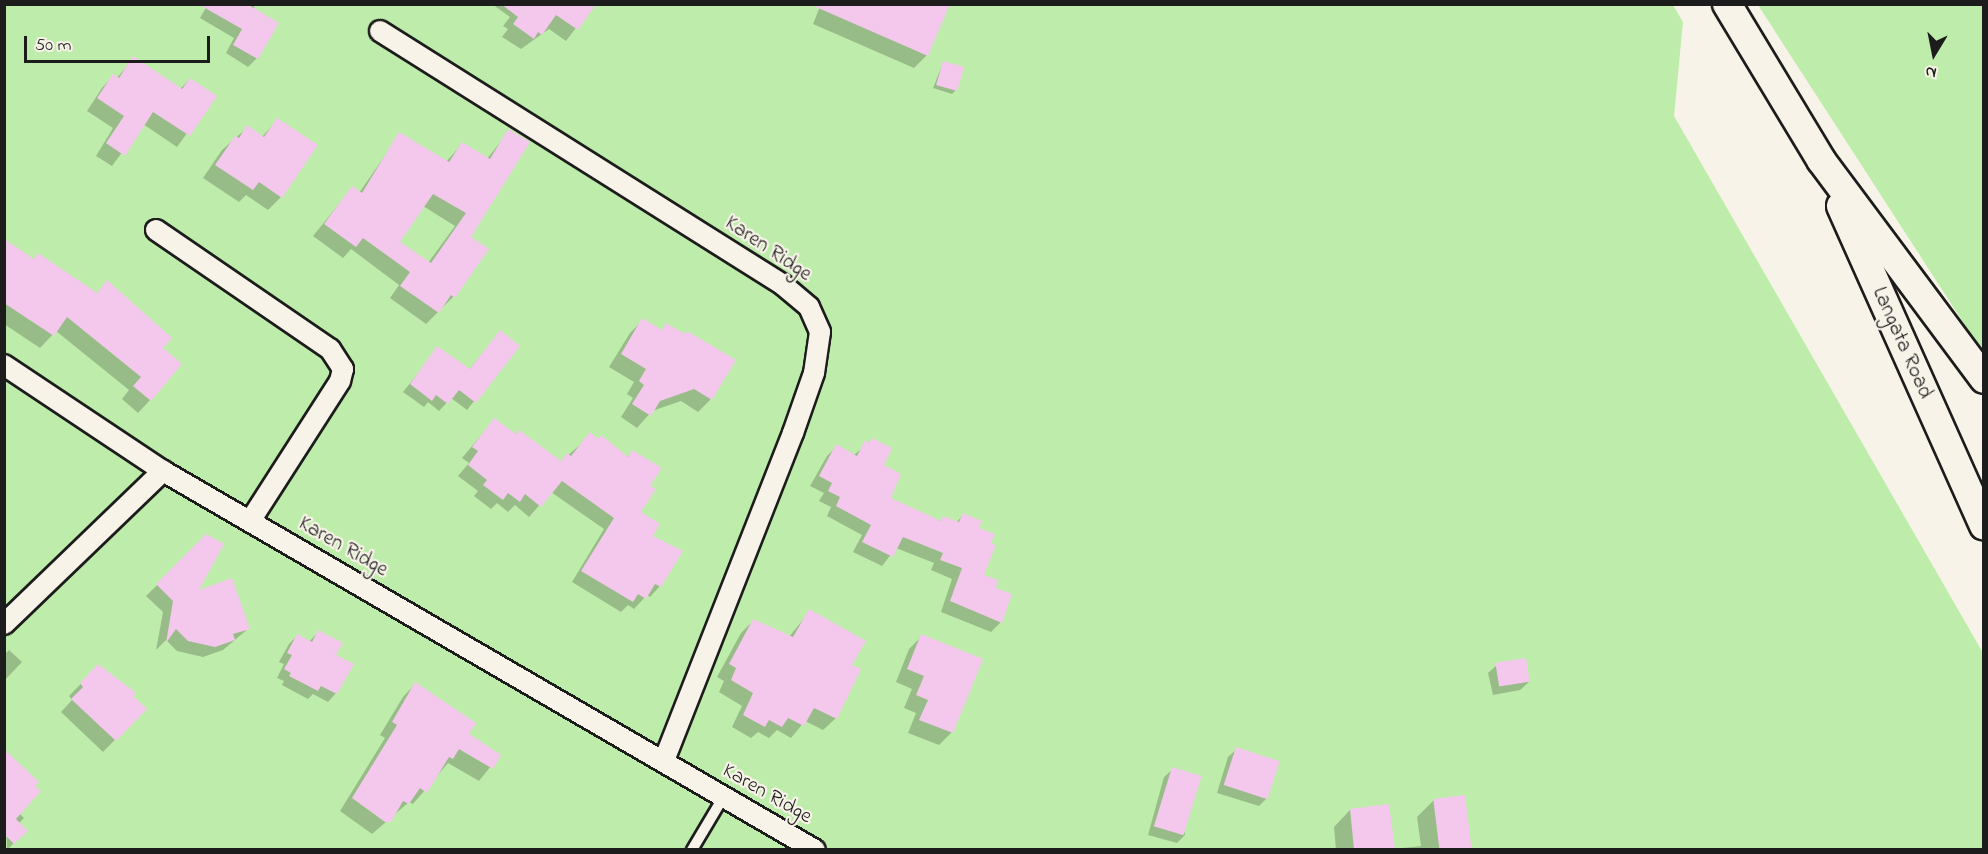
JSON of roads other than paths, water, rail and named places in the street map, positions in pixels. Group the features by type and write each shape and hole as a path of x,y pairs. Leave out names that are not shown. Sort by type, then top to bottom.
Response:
{"main road":[{"name":"Langata Road","path":"1726,4 1821,160 1983,379"},
{"name":"Langata Road","path":"1821,160 1983,526"}],"street":[{"name":"Karen Ridge","path":"380,31 783,285 809,307 820,332 814,373 793,433 664,761"},
{"path":"156,230 330,349 343,369 340,381 250,521"},
{"name":"Karen Ridge","path":"4,365 163,471 815,849"},
{"path":"4,624 163,471"}],"lane":[{"path":"692,849 724,796"}]}
